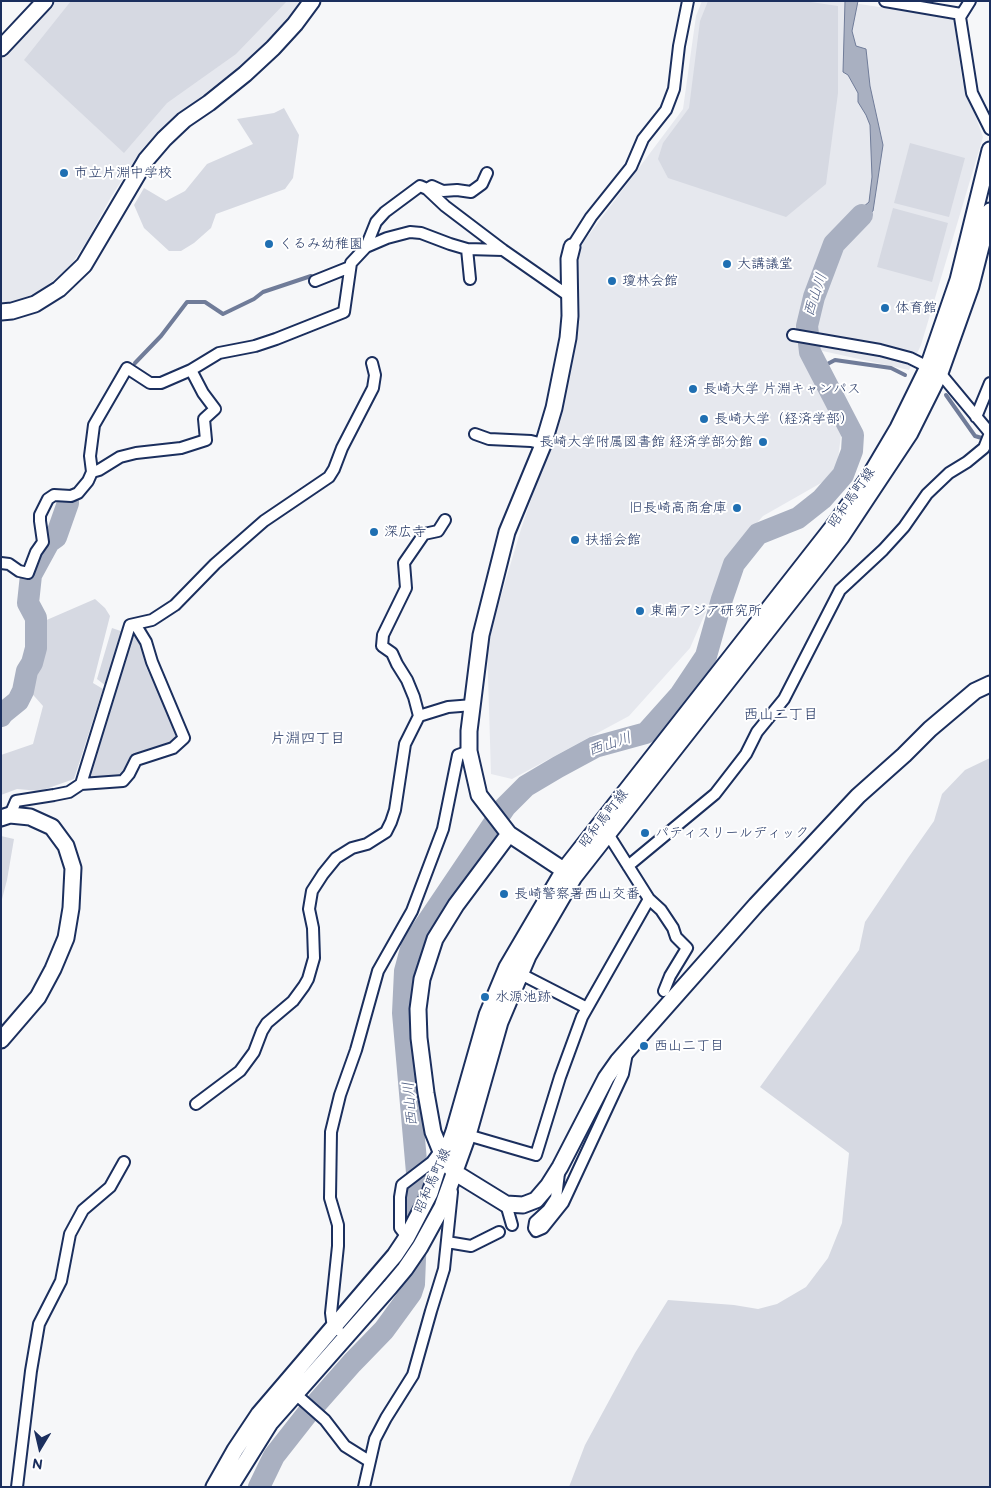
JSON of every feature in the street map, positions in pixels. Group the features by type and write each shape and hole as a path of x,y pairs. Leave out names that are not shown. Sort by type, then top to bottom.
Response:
{"street":[{"path":"1,48 46,1"},
{"path":"1,312 12,311 34,304 59,289 84,265 146,160 164,139 184,120 245,74 273,48 295,24 312,1"},
{"path":"569,874 509,834 479,795 469,750 469,731 481,635 507,532 543,444 554,408 568,338 569,259 572,248 591,217 631,167 643,140 666,110 671,100 688,1"},
{"path":"885,1 961,14"},
{"path":"970,1 960,17 972,93 990,130"},
{"name":"昭和馬町線","path":"934,370 990,150"},
{"path":"427,189 432,186 443,191 457,190 470,192 482,184 487,173"},
{"path":"1,563 9,564 19,571 28,573 36,552 44,542 40,515 48,499 54,495 71,496 83,489 92,472 90,441 94,424 127,368 150,383 161,384 191,370 219,353 255,346 344,312 351,263 366,247 376,222 385,212 420,186 427,189 445,206 503,250 569,296"},
{"name":"昭和馬町線","path":"230,1487 270,1423 300,1398 344,1339 405,1269 420,1248 442,1207 454,1172 461,1133 500,1022 514,970 528,956 569,874 841,537 910,433 934,370 971,286 990,211"},
{"path":"366,247 410,232 421,233 467,249 503,250"},
{"path":"467,249 470,278"},
{"path":"315,281 350,267"},
{"path":"628,866 715,794 746,754 757,732 784,699 840,590 883,550 904,527 927,494 948,473 967,462 984,448 989,435 976,417 934,370 902,356 880,350 793,335"},
{"path":"81,784 130,625 152,620 175,605 215,564 264,521 329,477 373,388 375,375 372,363"},
{"path":"92,472 99,470 120,457 181,448 206,440 204,419 215,409 203,393 191,370"},
{"path":"976,417 990,383"},
{"path":"475,434 489,439 531,441 543,444"},
{"path":"419,716 407,680 392,653 382,646 383,635 406,588 404,563 424,534 438,531 445,520"},
{"path":"5,816 16,801 69,792 81,784 123,781 136,760 173,748 184,738 152,662 146,642 135,624"},
{"path":"509,834 456,905 435,939 422,979 418,1009 420,1047 426,1093 438,1160 506,1204 522,1205 536,1200 548,1186 560,1167 606,1078 618,1061 756,905 858,796 904,756 930,729 975,691 990,684"},
{"path":"196,1104 240,1072 254,1052 267,1023 292,1001 304,986 314,958 314,928 309,909 312,891 336,858 352,848 367,844 386,832 394,810 405,744 419,716 448,706 473,705"},
{"path":"344,1339 332,1321 331,1313 338,1246 338,1225 330,1198 331,1132 340,1095 356,1050 378,972 412,911 443,829 458,756 469,750"},
{"path":"1,1040 38,997 53,969 66,938 71,908 73,868 66,846 52,827 30,817 5,816"},
{"path":"604,829 649,899 661,910 673,928 676,938 687,948 670,976 664,991"},
{"path":"461,1133 536,1155 560,1077 582,1017 649,899"},
{"path":"514,970 588,1008"},
{"path":"560,1167 556,1198 548,1210 535,1222 534,1228 536,1231 543,1228 563,1203 623,1074 627,1050"},
{"name":"昭和馬町線","path":"214,1487 235,1450 259,1414 335,1326 407,1237 430,1193 438,1160 461,1133"},
{"path":"407,1237 400,1228 402,1185 438,1160"},
{"path":"17,1487 31,1371 39,1324 61,1281 70,1234 83,1210 110,1187 124,1162"},
{"path":"365,1486 375,1439 413,1375 444,1269 454,1172"},
{"path":"506,1204 512,1226"},
{"path":"447,1242 471,1246 499,1232"},
{"path":"284,1383 322,1418 345,1446 370,1460"}],"shaded area":[{"name":"市立片淵中学校","path":"55,1 302,1 254,56 167,123 143,148 111,197 87,241 69,268 41,290 15,302 1,302 1,56"},
{"path":"71,1 287,1 236,54 167,103 124,153 24,60"},
{"name":"長崎大学 片淵キャンパス","path":"702,1 839,1 954,18 962,79 983,137 921,345 909,370 800,346 841,435 837,467 828,479 763,516 733,550 690,648 629,716 512,779 491,774 487,643 521,529 563,407 578,315 577,262 582,244 683,109 696,16"},
{"path":"708,1 804,1 838,6 838,93 826,184 786,217 668,178 658,159 663,143 689,108 700,21"},
{"path":"284,108 299,135 293,178 285,189 216,214 211,228 194,243 181,251 169,251 144,228 134,205 144,188 166,201 185,191 207,164 253,144 237,119 274,113"},
{"path":"910,143 965,158 949,217 894,203"},
{"path":"893,208 948,223 932,282 877,267"},
{"path":"95,599 105,608 110,616 93,683 103,689 74,779 40,791 17,789 1,795 1,755 33,744 43,706 27,688 43,641 42,622"},
{"path":"112,628 135,636 143,651 146,667 179,735 172,744 134,757 122,777 89,779 115,693 97,679"},
{"path":"990,758 990,1487 569,1487 585,1445 635,1353 668,1300 734,1305 758,1309 777,1304 806,1287 828,1258 842,1223 849,1153 760,1087 859,950 865,922 934,821 942,794 965,770"},
{"path":"1,836 14,839 1,903"}],"water":[{"path":"845,1 858,1 852,31 856,46 866,49 870,86 883,145 873,211 846,240 835,235 845,222 869,202 872,177 870,125 858,102 858,93 848,75 843,72"}],"waterway":[{"name":"西山川","path":"259,1487 274,1456 307,1414 384,1330 411,1293 414,1284 418,1184 403,1013 405,971 412,945 505,807 526,786 595,747 646,733 680,695 706,656 734,564 758,534 798,518 822,499 843,475 852,451 853,435 810,352 807,326 814,297 834,244 862,215"},
{"path":"135,363 161,336 187,302 205,302 223,314 254,299 263,292 311,276"},
{"path":"818,369 835,360 891,368 905,375"},
{"path":"946,395 975,436 985,439"},
{"path":"1,716 18,701 23,691 27,671 32,663 36,648 36,618 28,603 31,575 49,542 56,537 68,503"}],"place":[{"name":"市立片淵中学校","path":"64,173"},
{"name":"くるみ幼稚園","path":"269,244"},
{"name":"大講議堂","path":"727,264"},
{"name":"瓊林会館","path":"612,281"},
{"name":"体育館","path":"885,308"},
{"name":"長崎大学 片淵キャンパス","path":"693,389"},
{"name":"長崎大学（経済学部）","path":"704,419"},
{"name":"長崎大学附属図書館 経済学部分館","path":"763,442"},
{"name":"旧長崎高商倉庫","path":"737,508"},
{"name":"深広寺","path":"374,532"},
{"name":"扶揺会館","path":"575,540"},
{"name":"東南アジア研究所","path":"640,611"},
{"name":"パティスリールディック","path":"645,833"},
{"name":"長崎警察署西山交番","path":"504,894"},
{"name":"水源池跡","path":"485,997"},
{"name":"西山二丁目","path":"644,1046"}],"district":[{"name":"西山二丁目","path":"781,715"},
{"name":"片淵四丁目","path":"308,739"}]}
